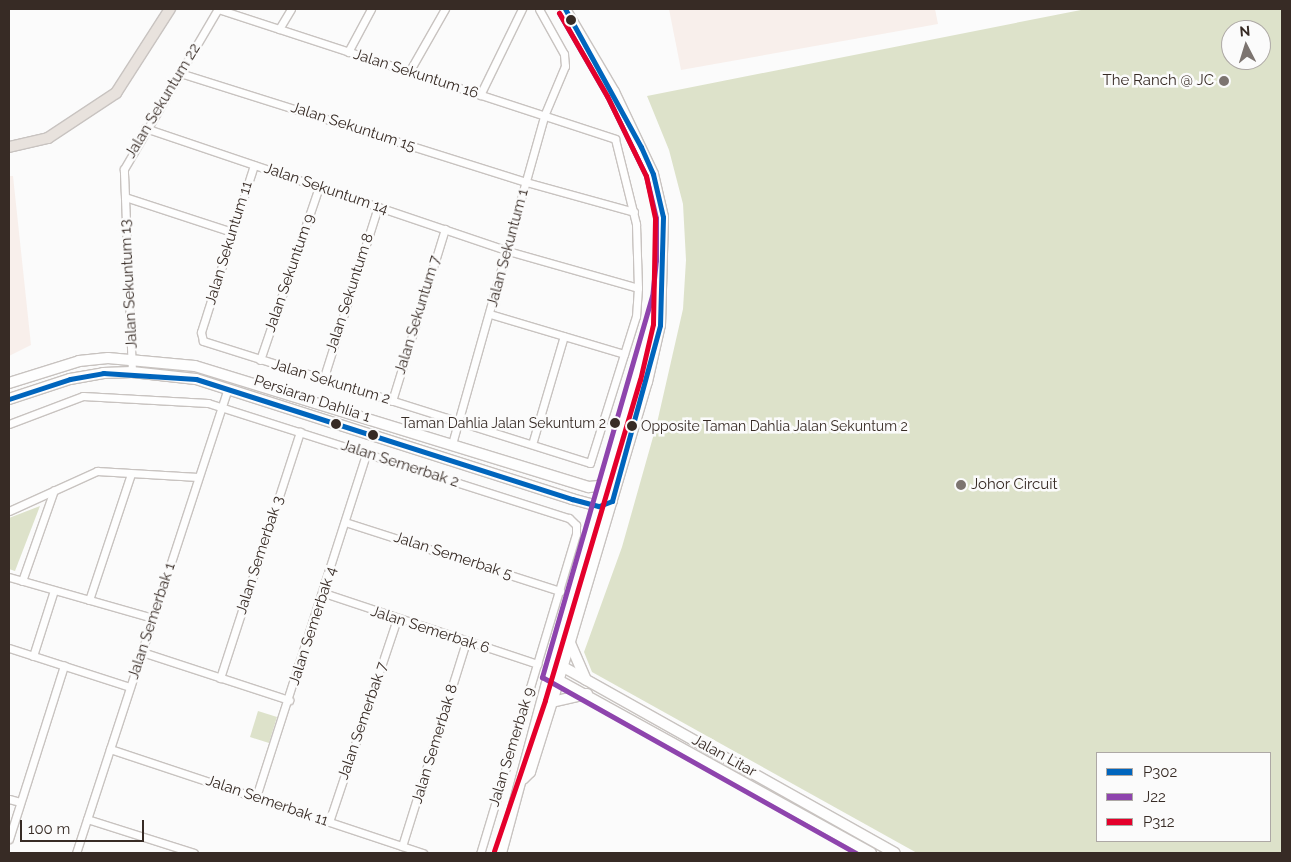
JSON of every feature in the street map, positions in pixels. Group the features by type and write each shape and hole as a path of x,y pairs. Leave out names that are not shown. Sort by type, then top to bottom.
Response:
{"main road":[{"path":"9,147 48,138 116,93 170,9"},
{"path":"523,779 530,772 559,681 647,382 660,325 659,297 663,217 653,174 614,92 565,9"},
{"path":"501,853 523,779 523,769 548,675 659,297"},
{"name":"Persiaran Dahlia 1","path":"9,383 79,361 132,358 195,366 243,377 594,488 607,479"},
{"name":"Persiaran Dahlia 1","path":"9,399 70,379 132,372 196,379 599,506"},
{"path":"572,499 582,493 577,482"},
{"path":"599,506 612,501"},
{"path":"570,643 586,680"},
{"name":"Jalan Litar","path":"553,661 895,853"},
{"name":"Jalan Litar","path":"548,675 588,694 871,853"},
{"path":"552,702 588,694"}],"street":[{"name":"Jalan Sekuntum 16","path":"218,9 615,140"},
{"name":"Jalan Sekuntum 22","path":"125,197 125,163 218,9"},
{"path":"279,29 291,9"},
{"path":"348,52 371,9"},
{"path":"409,72 445,9"},
{"path":"480,95 522,9"},
{"name":"Jalan Sekuntum 1","path":"452,444 508,251 544,116 565,66 564,54 538,9"},
{"name":"Jalan Sekuntum 15","path":"180,72 526,182 634,212"},
{"name":"Jalan Sekuntum 14","path":"145,128 508,251 638,288"},
{"name":"Jalan Sekuntum 2","path":"204,322 200,336 203,342 590,463 636,316 638,288 634,212 615,140"},
{"name":"Jalan Sekuntum 11","path":"204,322 254,165"},
{"name":"Jalan Sekuntum 9","path":"260,360 320,187"},
{"path":"125,197 232,232"},
{"name":"Jalan Sekuntum 13","path":"125,197 132,372"},
{"name":"Jalan Sekuntum 8","path":"322,380 378,207"},
{"name":"Jalan Sekuntum 7","path":"392,401 445,229"},
{"path":"490,314 624,354"},
{"path":"533,441 564,336"},
{"name":"Jalan Semerbak 1","path":"76,853 228,388"},
{"name":"Jalan Semerbak 2","path":"9,423 83,396 222,406 569,518 576,525"},
{"name":"Jalan Semerbak 3","path":"220,678 300,432"},
{"name":"Jalan Semerbak 4","path":"256,798 324,593 366,454"},
{"path":"9,511 96,471 198,477"},
{"path":"89,600 131,474"},
{"path":"22,581 54,490"},
{"name":"Jalan Semerbak 5","path":"346,522 560,591"},
{"name":"Jalan Semerbak 9","path":"480,853 560,591 576,525"},
{"path":"9,577 152,618"},
{"path":"33,656 54,590"},
{"name":"Jalan Semerbak 6","path":"324,593 466,642 538,664"},
{"name":"Jalan Semerbak 7","path":"329,822 397,619"},
{"name":"Jalan Semerbak 8","path":"402,846 466,642"},
{"path":"9,648 130,687"},
{"path":"142,652 289,700"},
{"path":"9,838 64,666"},
{"name":"Jalan Semerbak 11","path":"110,749 423,853"},
{"path":"9,799 20,802"},
{"path":"87,819 194,853"}],"shaded area":[{"path":"669,9 935,9 938,24 681,70"},
{"path":"9,176 13,176 31,345 9,356"}],"green space":[{"name":"Johor Circuit","path":"1086,9 1282,9 1282,853 917,853 592,672 584,652 622,547 657,423 683,309 686,260 683,204 669,150 647,96"},
{"path":"40,506 15,571 9,569 9,518"},
{"path":"258,711 277,717 269,743 250,737"}],"transit line":[{"name":"P302","path":"9,399 70,379 103,373 196,379 572,499 599,506 612,501 660,325 663,217 653,174 641,147 565,9"},
{"name":"J22","path":"559,13 607,96 646,176 656,218 656,260 652,296 542,677 856,853"},
{"name":"P312","path":"494,851 545,700 640,380 653,324 655,218 646,176 607,96 559,13"}],"place":[{"name":"The Ranch @ JC","path":"1224,81"},
{"name":"Taman Dahlia Jalan Sekuntum 2","path":"615,423"},
{"name":"Opposite Taman Dahlia Jalan Sekuntum 2","path":"632,426"},
{"name":"Johor Circuit","path":"961,485"}]}
